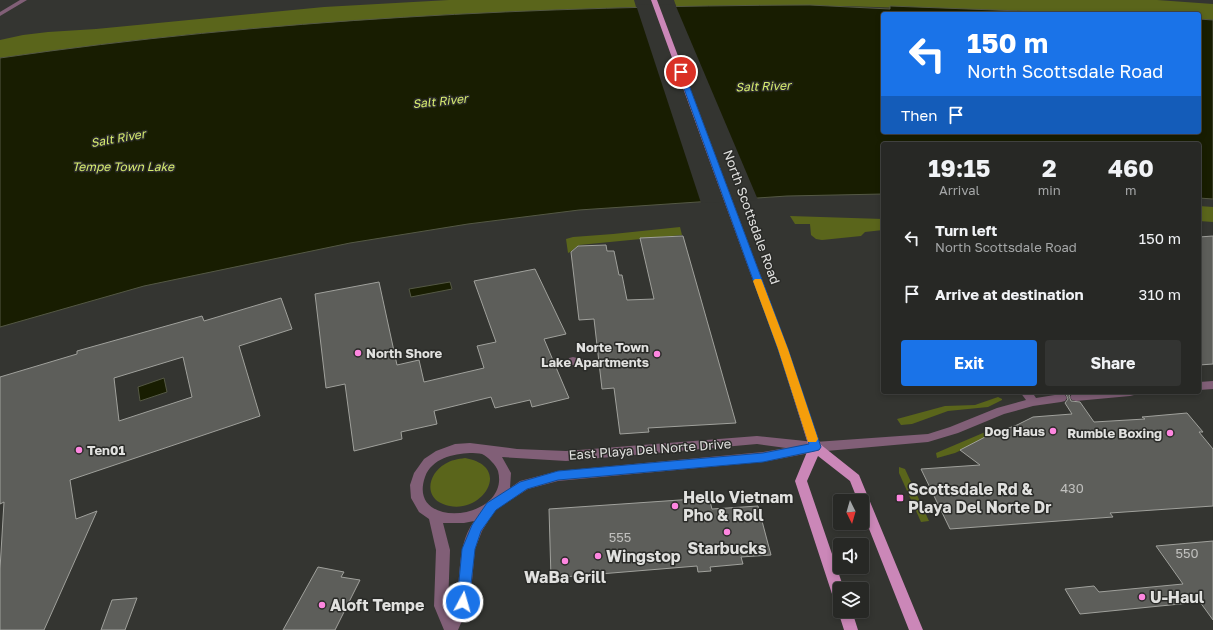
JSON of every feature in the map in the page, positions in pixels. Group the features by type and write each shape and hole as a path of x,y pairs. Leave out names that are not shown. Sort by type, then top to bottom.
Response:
{"main road":[{"name":"North Scottsdale Road","path":"654,0 783,349 815,447"},
{"path":"835,582 801,481 815,447 855,478 916,630"},
{"path":"847,618 851,630"}],"street":[{"path":"0,14 24,0"},
{"path":"573,361 585,364"},
{"path":"1201,386 1213,386"},
{"path":"1076,397 1108,394"},
{"name":"East Playa Del Norte Drive","path":"815,447 757,440 566,456 517,454 470,448 455,449 440,454 428,462 420,473 416,485 417,498 424,508 436,516 449,519 464,518 479,514 524,485 558,476 763,457 815,447 882,443 928,438 954,430 1001,411 1030,397 1061,398"},
{"name":"East Playa Del Norte Drive","path":"451,629 463,602 468,549 476,529 504,487 505,472 497,459 484,450"},
{"name":"East Playa Del Norte Drive","path":"436,516 443,550 441,606 451,629"}],"green space":[{"path":"449,0 634,0 636,7 477,14 318,24 159,38 0,58 0,40 23,35 324,7"},
{"path":"674,0 1157,0 1213,4 1213,20 1201,19 1201,12 1034,12 843,6 676,6"},
{"path":"1201,206 1213,207 1213,222 1201,221"},
{"path":"790,216 881,219 881,230 865,232 861,236 822,240 816,239 811,235 810,224 795,224"},
{"path":"680,227 682,235 579,245 568,253 566,239 573,237"},
{"path":"998,397 1002,400 988,407 948,411 912,424 901,425 897,419 945,406 975,405"},
{"path":"990,430 995,434 955,453 937,458 936,453"},
{"path":"465,458 480,463 488,471 490,480 487,490 479,498 469,504 456,507 443,504 433,496 430,484 432,479 435,473 445,464"},
{"path":"899,467 905,469 929,521 921,522 899,473"}],"water":[{"name":"Tempe Town Lake","path":"810,5 890,9 890,6 1046,12 881,12 881,134 1201,134 1201,19 1213,20 1213,199 1201,198 1201,142 881,142 881,194 787,196 579,210 468,224 350,243 144,286 0,327 0,58 202,33 303,24 505,12 708,6"},
{"path":"450,282 452,289 411,297 409,289"},
{"path":"164,378 167,392 140,401 138,387"}],"pier":[{"path":"675,4 758,200 701,203 636,5"}],"building":[{"name":"Norte Town Lake Apartments","path":"683,236 736,423 648,428 649,432 620,434 614,388 602,389 594,319 579,320 571,252 578,246 606,245 607,251 614,251 619,275 622,275 627,300 654,299 640,238"},
{"path":"1213,236 1213,364 1201,365 1201,237"},
{"name":"North Shore","path":"535,269 566,334 544,339 569,398 532,407 530,400 495,408 491,397 434,411 437,424 401,432 402,439 354,451 345,384 326,388 315,294 379,282 397,365 419,360 424,382 484,368 477,346 496,342 474,281"},
{"name":"Ten01","path":"281,298 292,329 239,346 260,416 70,480 76,519 97,511 44,630 0,630 0,569 4,502 0,504 0,377 77,354 77,351 202,316 204,321","holes":["183,357 192,397 119,421 114,378"]},
{"path":"1066,394 1070,394 1069,396 1071,401 1080,402 1094,422 1145,419 1142,417 1187,413 1203,432 1199,432 1213,449 1213,506 1110,513 1113,517 950,529 921,469 980,465 960,450 987,436 1017,425 1033,417 1072,414 1065,403 1068,399"},
{"path":"709,498 712,509 758,506 771,555 741,557 743,564 710,567 711,571 698,572 697,566 551,578 549,509"},
{"name":"U-Haul","path":"1213,541 1213,620 1200,602 1080,614 1065,589 1094,586 1099,592 1183,584 1156,546"},
{"name":"Aloft Tempe","path":"318,567 344,572 341,577 360,580 335,630 283,630"},
{"path":"137,598 125,630 101,630 112,600"}],"slow traffic":[{"path":"758,281 783,349 812,439"}],"place":[{"name":"North Shore","path":"358,353"},
{"name":"Norte Town Lake Apartments","path":"657,354"},
{"name":"Dog Haus","path":"1053,431"},
{"name":"Rumble Boxing","path":"1170,433"},
{"name":"Ten01","path":"79,450"},
{"name":"Scottsdale Rd & Playa Del Norte Dr","path":"900,498"},
{"name":"Hello Vietnam Pho & Roll","path":"675,506"},
{"name":"Starbucks","path":"727,532"},
{"name":"Wingstop","path":"598,556"},
{"name":"WaBa Grill","path":"565,561"},
{"name":"U-Haul","path":"1142,597"},
{"name":"Aloft Tempe","path":"322,605"}],"route":[{"path":"463,602 468,549 476,529 496,502 524,485 558,476 763,457 785,454 815,447 783,349 681,72"}],"water label":[{"name":"Salt River","path":"763,86"},
{"name":"Salt River","path":"440,101"},
{"name":"Salt River","path":"118,138"}]}
